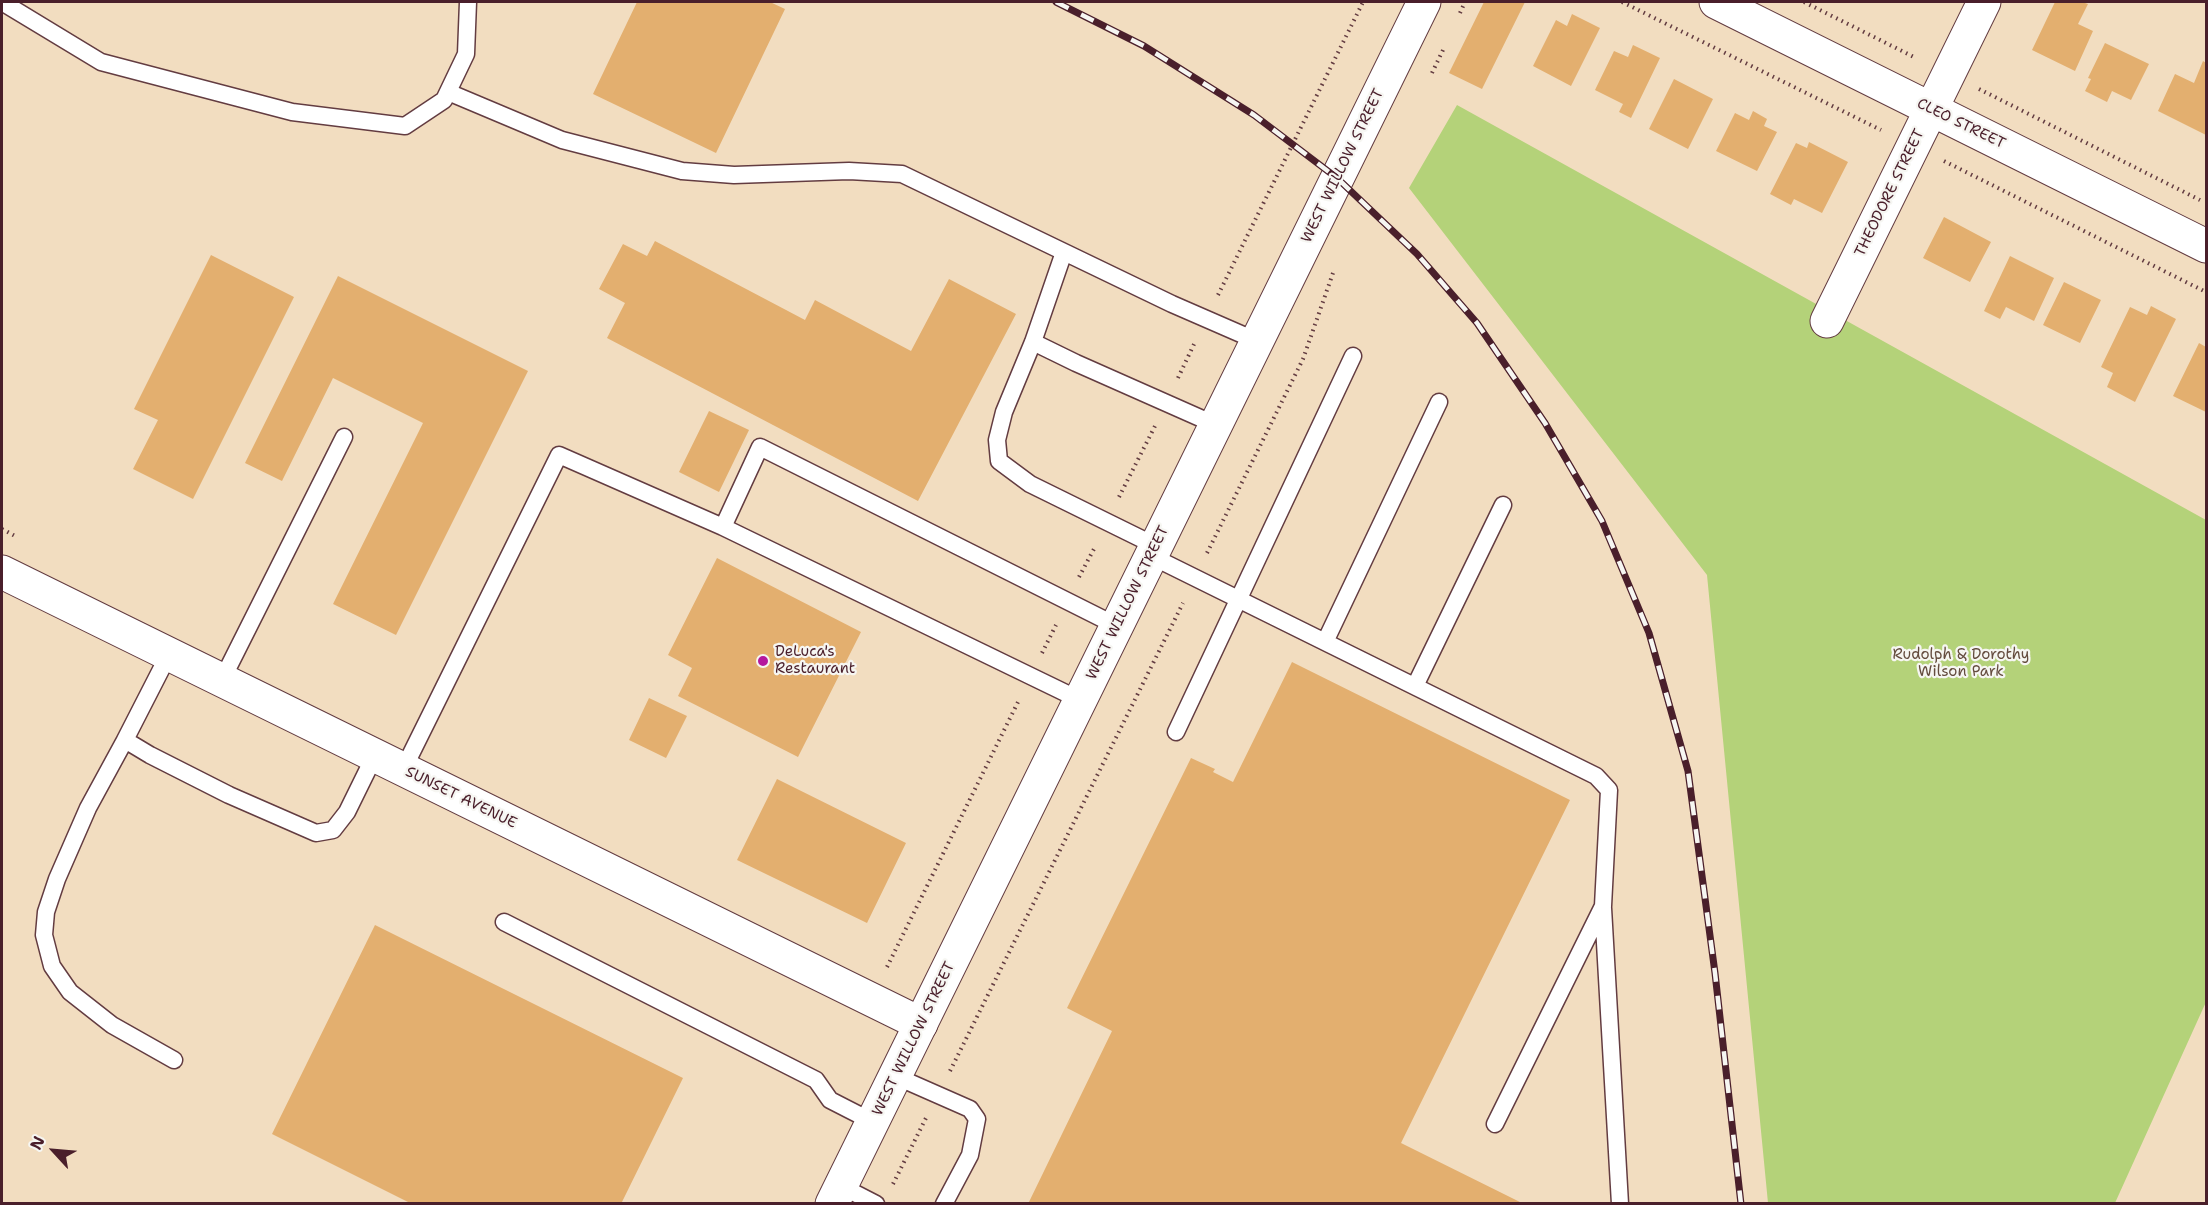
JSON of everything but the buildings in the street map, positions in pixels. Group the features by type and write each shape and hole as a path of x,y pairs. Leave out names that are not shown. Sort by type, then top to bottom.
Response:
{"street":[{"name":"WEST WILLOW STREET","path":"837,1195 1424,2"},
{"name":"CLEO STREET","path":"1716,2 2206,246"},
{"name":"THEODORE STREET","path":"1827,321 1984,2"},
{"name":"SUNSET AVENUE","path":"2,572 921,1024"}],"lane":[{"path":"2,2 101,62 292,112 405,126 444,100 466,54 468,2"},
{"path":"448,92 562,140 682,171 734,175 849,171 902,174 1257,341"},
{"path":"1064,252 1033,342 1004,412 997,440 999,461 1030,484 1107,523 1195,578 1596,776 1610,790 1603,906 1620,1203"},
{"path":"1033,342 1216,425"},
{"path":"1176,732 1353,356"},
{"path":"1325,642 1439,402"},
{"path":"222,680 344,437"},
{"path":"723,527 760,447 1117,626"},
{"path":"403,770 559,455 723,527 1080,700"},
{"path":"1415,686 1503,505"},
{"path":"169,654 88,808 57,879 46,912 44,935 52,966 70,992 112,1025 174,1060"},
{"path":"125,740 229,795 316,833 333,830 346,812 375,755"},
{"path":"1495,1124 1603,906"},
{"path":"504,922 816,1080 830,1100 873,1122"},
{"path":"895,1076 970,1109 977,1119 970,1155 944,1203"},
{"path":"837,1195 882,1199"}],"path":[{"path":"877,962 888,967 1363,2"},
{"path":"1804,2 2206,203"},
{"path":"882,1199 938,1095 1302,359"},
{"path":"2,529 23,540"}],"green space":[{"name":"Rudolph & Dorothy Wilson Park","path":"1457,105 2206,520 2206,1002 2115,1203 1768,1203 1707,575 1409,188"}],"railway":[{"path":"1056,2 1144,46 1254,115 1337,178 1417,254 1477,323 1545,423 1602,521 1649,633 1688,771 1715,973 1741,1204"}],"place":[{"name":"DeLuca's Restaurant","path":"763,661"}]}
